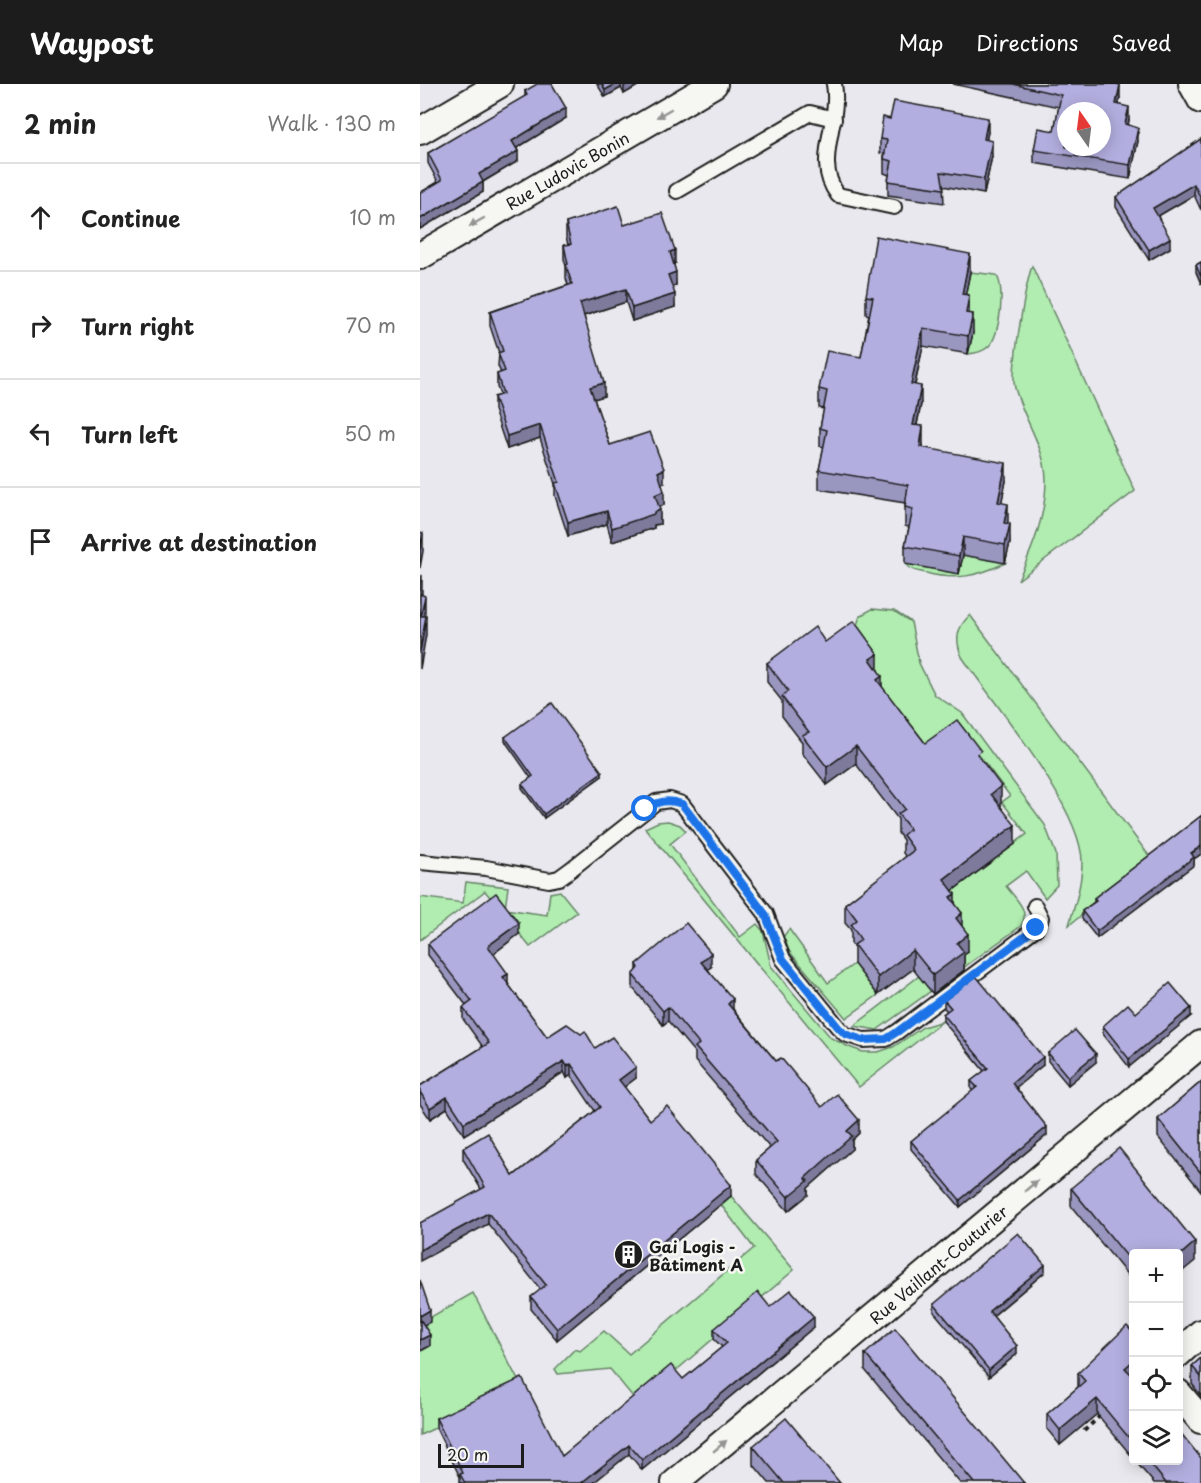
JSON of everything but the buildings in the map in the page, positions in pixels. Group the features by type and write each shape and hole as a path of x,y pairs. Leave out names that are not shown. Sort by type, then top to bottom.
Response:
{"street":[{"path":"420,131 500,84"},
{"name":"Rue Ludovic Bonin","path":"420,256 714,84"},
{"path":"1192,84 1201,100"},
{"name":"Rue Vaillant-Couturier","path":"680,1481 1201,1044"},
{"path":"1183,1350 1201,1333"},
{"path":"1183,1398 1201,1420"}],"lane":[{"path":"834,84 834,118 825,168 829,183 838,195 894,207"},
{"path":"677,191 810,113 834,118"},
{"path":"420,862 486,868 549,880 570,870 656,802 670,800 682,804 765,914 783,959 838,1027 854,1038 874,1041 897,1032 1036,928 1041,918 1035,906"}],"path":[{"path":"1084,1431 1109,1409"}],"green space":[{"path":"1032,266 1135,491 1018,580 1038,531 1044,506 1046,479 1042,456 1015,388 1014,379 1019,327"},
{"path":"970,272 996,275 1001,289 1001,300 999,322 993,341 984,350 968,354 962,312"},
{"path":"963,555 1005,563 976,574 957,577 917,571 905,564 958,574"},
{"path":"872,609 894,611 911,622 919,663 935,695 962,713 1045,825 1056,854 1057,885 1045,898 1026,871 1006,886 1023,910 1024,920 1021,926 877,1030 854,1026 919,976 950,893 1027,834 1002,802 1010,796 963,734 925,761 889,714 856,628 860,616"},
{"path":"970,615 1153,861 1069,925 1082,870 1078,840 1068,814 1034,757 962,657 958,646 958,635"},
{"path":"668,821 680,825 686,831 670,844 740,937 757,924 763,931 771,966 831,1038 863,1052 878,1052 893,1047 923,1027 943,1021 859,1087 645,828 658,822"},
{"path":"466,882 508,887 505,909 547,915 550,893 560,891 577,912 530,947 485,891 420,940 420,897 463,903"},
{"path":"789,929 828,983 854,964 878,995 846,1018 788,950 783,937"},
{"path":"731,1196 794,1270 638,1403 610,1369 558,1374 555,1369 575,1349 580,1351 604,1331 629,1354 754,1248 721,1205"},
{"path":"473,1293 522,1388 420,1435 420,1352 430,1346 420,1327 429,1318"}],"place":[{"name":"Gai Logis - Bâtiment A","path":"628,1255"}],"route":[{"path":"645,809 656,802 670,800 682,804 765,914 771,925 776,947 783,959 838,1027 845,1034 854,1038 874,1041 886,1039 1036,928"}]}
